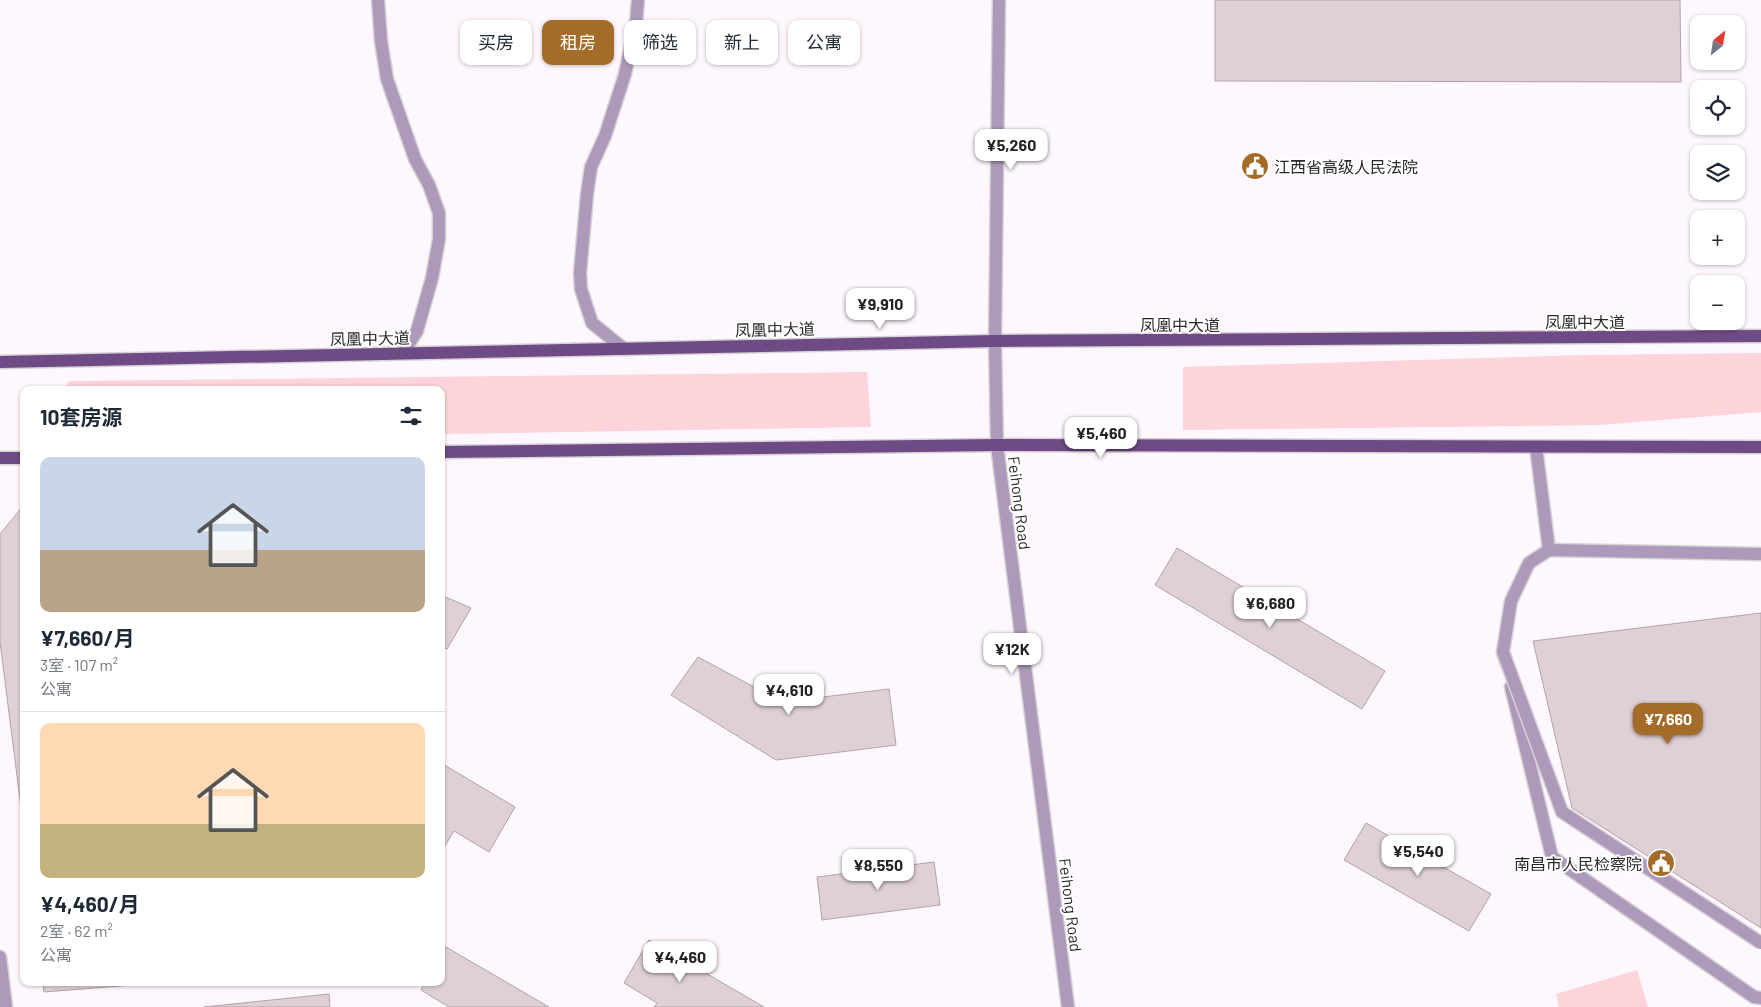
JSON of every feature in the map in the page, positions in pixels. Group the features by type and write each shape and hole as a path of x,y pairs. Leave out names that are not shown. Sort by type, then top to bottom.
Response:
{"main road":[{"name":"凤凰中大道","path":"0,362 996,341 1761,336"},
{"path":"445,452 997,445 1761,447"},
{"path":"0,458 20,458"}],"street":[{"path":"378,0 381,41 387,79 414,159 429,186 439,213 439,239 432,278 417,331 403,353"},
{"path":"624,349 592,323 580,289 580,273 591,167 605,136 625,74 636,23 638,0"},
{"name":"Feihong Road","path":"999,0 997,445 1068,1007"},
{"path":"1536,447 1549,550"},
{"path":"1761,554 1549,550 1529,563 1511,601 1503,652 1552,858 1754,997 1761,998"},
{"path":"1503,652 1562,812 1761,943"},
{"path":"0,957 6,1007"}],"shaded area":[{"path":"1761,353 1761,412 1600,425 1183,430 1183,367 1584,355"},
{"path":"867,372 871,427 445,434 445,386 66,386 69,381"},
{"path":"1637,970 1648,1007 1559,1007 1556,994"}],"building":[{"path":"1215,0 1680,0 1681,82 1215,81"},
{"path":"20,510 20,800 0,642 0,534"},
{"path":"1177,548 1385,671 1362,709 1155,585"},
{"path":"445,597 471,608 447,649 445,648"},
{"name":"南昌市人民检察院","path":"1761,613 1761,928 1572,808 1533,641"},
{"path":"698,657 782,702 889,689 896,745 776,760 671,695"},
{"path":"445,765 515,807 489,852 454,831 445,846"},
{"path":"1366,823 1491,894 1469,931 1344,860"},
{"path":"934,862 940,905 822,920 817,877"},
{"path":"649,940 764,1007 654,1007 657,1003 624,983"},
{"path":"446,947 549,1007 449,1007 421,990 423,986 445,986"},
{"path":"43,986 120,986 44,992"},
{"path":"329,994 330,1007 204,1007"}],"place":[{"name":"江西省高级人民法院","path":"1255,166"},
{"name":"南昌市人民检察院","path":"1661,863"}]}
